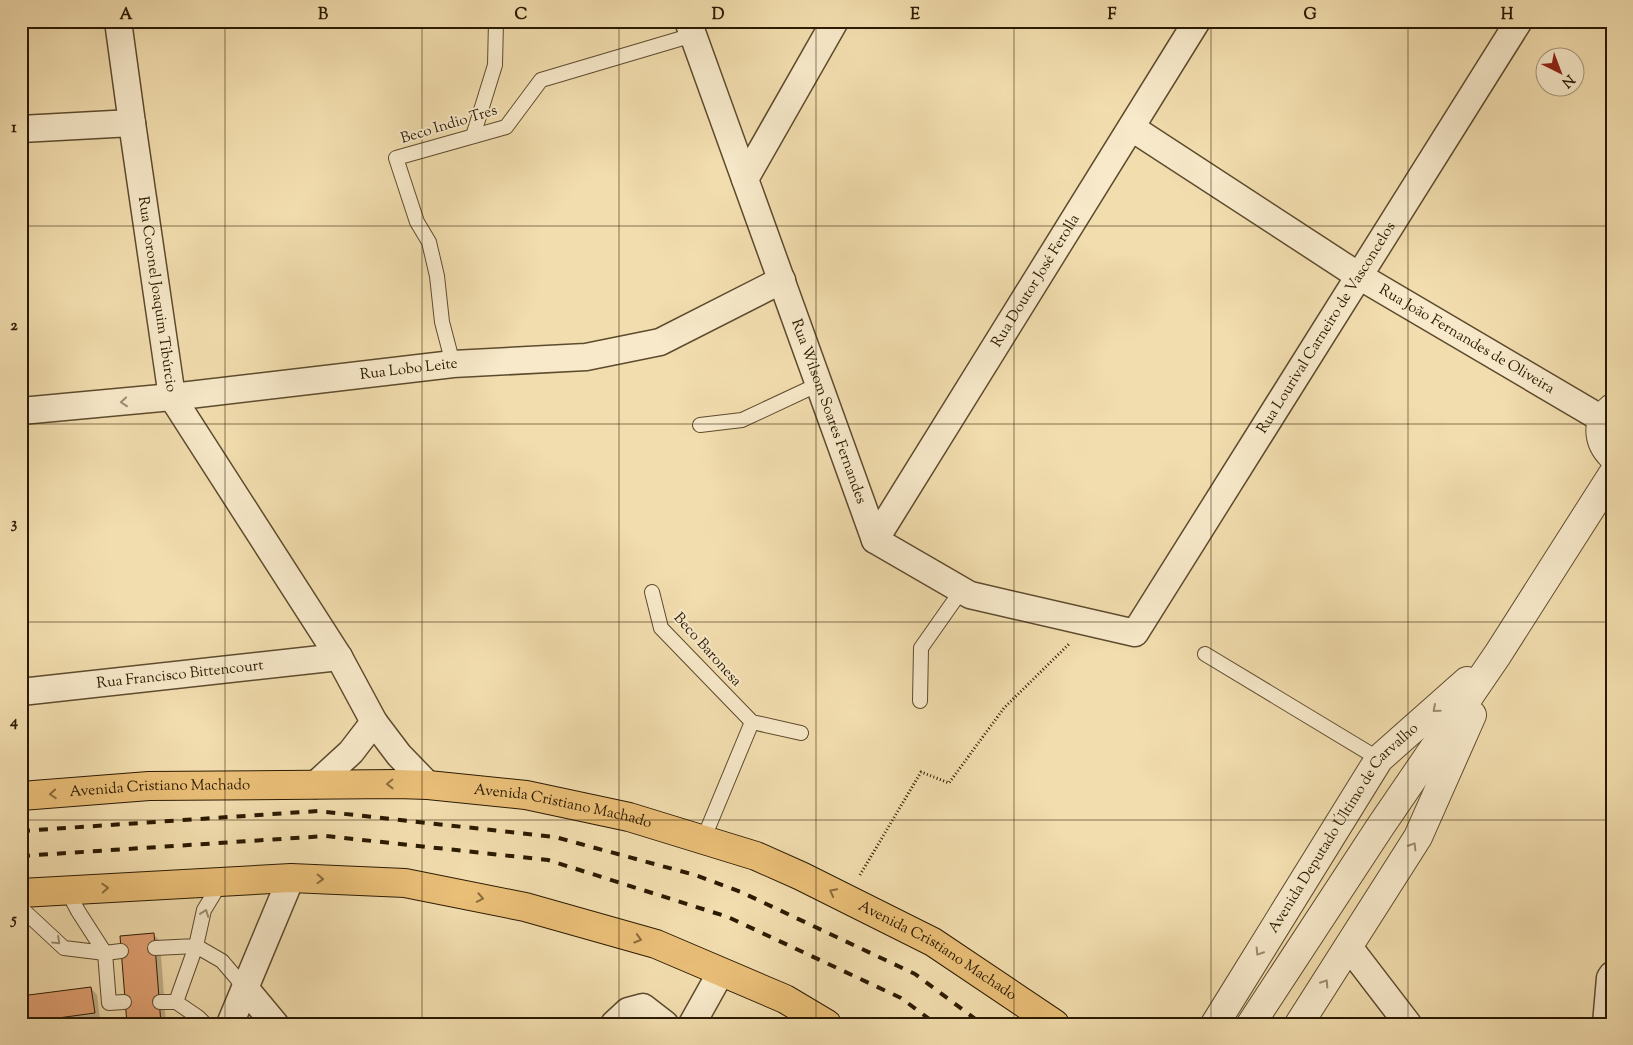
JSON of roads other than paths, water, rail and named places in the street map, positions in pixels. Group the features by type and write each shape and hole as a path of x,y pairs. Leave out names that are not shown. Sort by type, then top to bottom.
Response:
{"highway":[{"name":"Avenida Cristiano Machado","path":"21,796 149,786 428,785 526,796 630,817 756,856 802,876 933,942 1055,1024"},
{"path":"21,893 291,878 405,883 526,907 656,944 785,999 827,1024"}],"street":[{"name":"Rua Coronel Joaquim Tibúrcio","path":"118,21 172,398 339,657 374,722 398,755 428,785"},
{"path":"745,179 835,21"},
{"name":"Rua Doutor José Ferolla","path":"875,540 1197,21"},
{"name":"Rua Lourival Carneiro de Vasconcelos","path":"961,590 970,596 1134,633 1519,21"},
{"name":"Rua Wilsom Soares Fernandes","path":"691,28 875,540"},
{"path":"21,129 132,123"},
{"name":"Rua João Fernandes de Oliveira","path":"1132,128 1359,276 1607,414"},
{"name":"Rua Lobo Leite","path":"21,411 172,398 453,364 586,357 660,342 782,280"},
{"path":"1607,414 1600,429 1600,439 1604,449 1612,456"},
{"name":"Avenida Deputado Último de Carvalho","path":"1251,1024 1380,827 1498,654 1612,475"},
{"path":"875,540 961,590"},
{"name":"Avenida Deputado Último de Carvalho","path":"1215,1024 1379,759 1498,654"},
{"name":"Avenida Deputado Último de Carvalho","path":"1298,1024 1418,837 1498,654"},
{"name":"Rua Francisco Bittencourt","path":"21,692 339,657"},
{"path":"315,785 351,752 374,722"},
{"path":"230,1024 291,878"},
{"path":"1349,947 1408,1024"},
{"path":"692,1024 721,972"},
{"path":"1606,1024 1610,978 1612,975"},
{"path":"245,988 275,1024"},
{"path":"614,1024 628,1011 643,1007 664,1024"}],"lane":[{"path":"473,136 495,64 496,21"},
{"name":"Beco Indio Tres","path":"453,364 442,322 437,276 429,242 417,222 396,158 506,127 541,80 691,28"},
{"path":"700,425 742,420 819,384"},
{"path":"920,701 921,648 961,590"},
{"name":"Beco Baronesa","path":"652,592 661,628 752,722"},
{"path":"1205,654 1379,759"},
{"path":"703,840 752,722 801,733"},
{"path":"176,1002 196,946 204,910 221,882"},
{"path":"67,890 105,953 109,1003 124,1002"},
{"path":"21,908 64,948 105,953 121,952"},
{"path":"155,948 196,946 222,961 245,988"},
{"path":"160,1002 176,1002 198,1016 204,1024"}],"railway":[{"path":"21,831 318,811 555,837 695,875 741,892 915,974 982,1024"},
{"path":"21,856 326,836 548,860 728,917 901,998 936,1024"}]}
